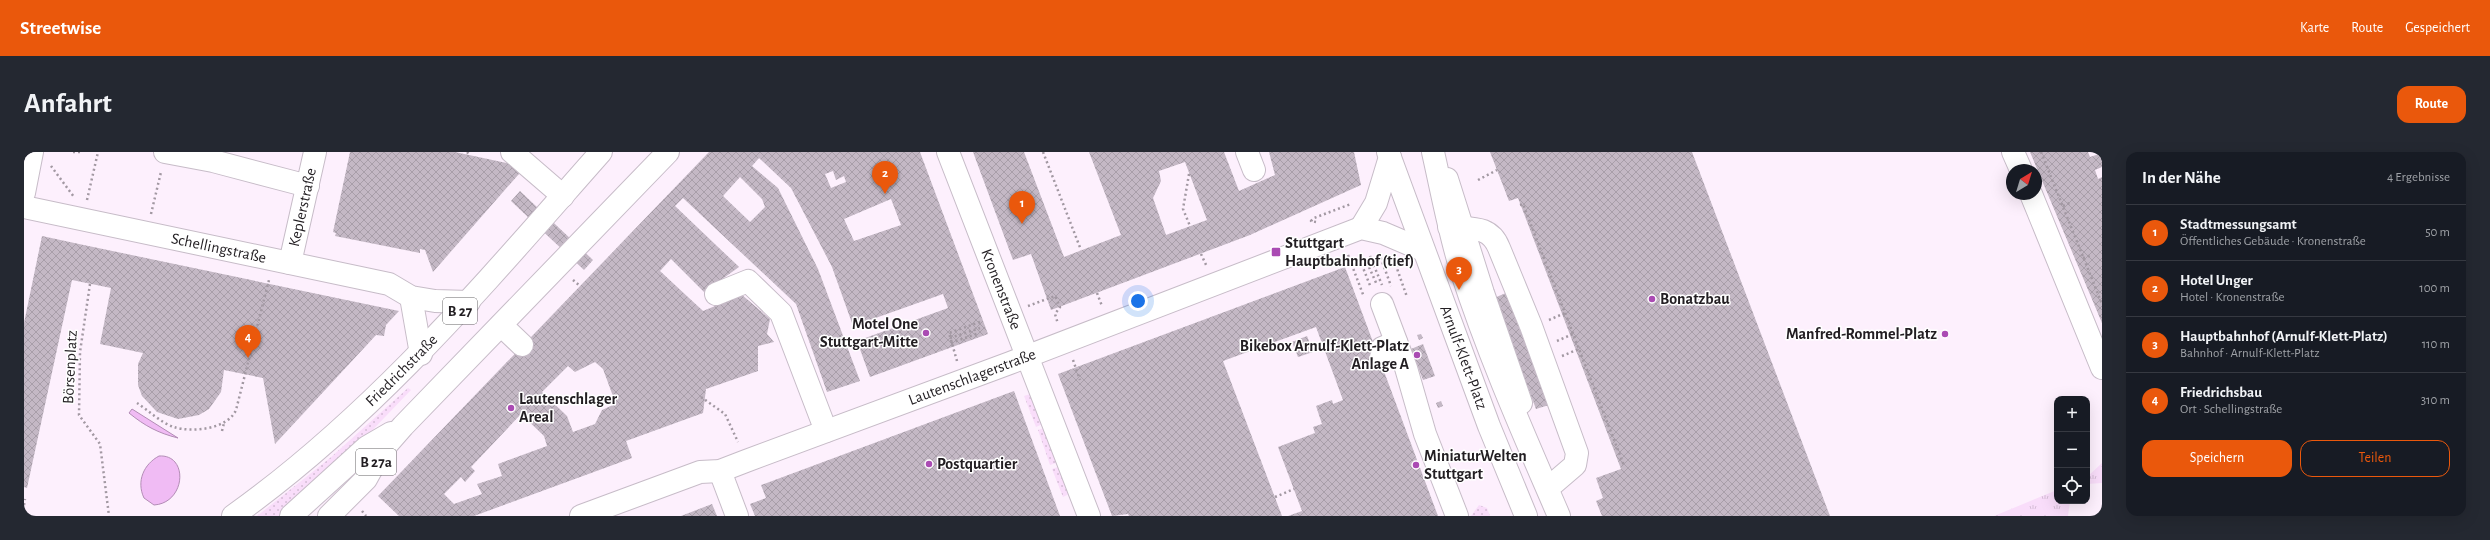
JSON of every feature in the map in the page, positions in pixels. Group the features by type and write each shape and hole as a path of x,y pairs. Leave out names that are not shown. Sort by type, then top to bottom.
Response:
{"street":[{"path":"24,193 32,152"},
{"path":"165,152 213,161 308,186"},
{"name":"Keplerstraße","path":"290,263 315,152"},
{"path":"512,152 563,196"},
{"name":"Friedrichstraße","path":"233,516 307,459 421,354 469,302 601,152"},
{"name":"B 27","path":"291,516 368,447 403,426 668,152"},
{"name":"Kronenstraße","path":"948,152 1089,516"},
{"name":"Arnulf-Klett-Platz","path":"1433,152 1465,229 1462,271 1511,406 1559,516"},
{"path":"1439,152 1527,420 1562,477 1570,516"},
{"path":"2013,152 2018,164"},
{"path":"1351,232 1376,203 1389,155"},
{"name":"Arnulf-Klett-Platz","path":"1389,155 1489,426 1526,516"},
{"path":"2033,200 2102,368"},
{"name":"Schellingstraße","path":"24,207 146,234 389,284 411,297 435,301 469,302"},
{"path":"1465,229 1494,236 1531,326 1576,448 1577,453 1575,466 1562,477"},
{"path":"1351,232 1383,233 1423,250"},
{"name":"Lautenschlagerstraße","path":"581,516 700,472 720,471 963,381 1351,232"},
{"path":"716,294 748,281 781,313 826,431"},
{"path":"411,297 421,354"},
{"path":"1383,304 1396,342 1411,366 1425,434 1457,516"},
{"path":"501,325 522,345"},
{"path":"1381,357 1384,356 1382,348 1396,342"},
{"name":"B 27a","path":"329,516 366,479 382,450 403,426"},
{"path":"720,471 737,516"}],"path":[{"path":"73,152 82,152"},
{"path":"86,204 98,152"},
{"path":"146,234 165,152"},
{"path":"467,152 470,155"},
{"path":"1043,152 1081,250"},
{"path":"2041,152 2102,304"},
{"path":"50,165 74,196 80,200"},
{"path":"1478,180 1497,170"},
{"path":"1189,174 1183,209 1190,226"},
{"path":"2063,206 2072,202"},
{"path":"1315,222 1311,221 1314,218 1351,204"},
{"path":"1520,205 1523,204 1623,463 1619,464"},
{"path":"1351,232 1368,310 1396,299 1378,251"},
{"path":"1201,254 1204,260"},
{"path":"1392,255 1407,297"},
{"path":"2083,258 2092,255"},
{"path":"1370,256 1383,304"},
{"path":"1365,258 1383,304"},
{"path":"1360,260 1383,304"},
{"name":"Börsenplatz","path":"90,284 80,352 79,415 100,444 109,516"},
{"path":"137,403 173,427 198,428 224,422 230,419 236,410 266,293"},
{"path":"1097,293 1100,300"},
{"path":"1030,310 1028,306 1055,296 1060,306"},
{"path":"963,381 949,333 980,322"},
{"path":"950,338 980,328"},
{"path":"951,343 979,333"},
{"path":"1075,367 1080,380"},
{"path":"701,397 725,414 746,461"},
{"path":"222,431 224,422"},
{"path":"1275,496 1294,489"},
{"path":"24,505 26,499"}],"green space":[{"path":"408,388 411,390 360,443 280,516 257,516 330,458"},
{"path":"1033,393 1045,423 1036,427 1024,396"},
{"path":"1047,427 1059,462 1050,465 1038,430"},
{"path":"2102,463 2102,483 2090,484 2090,474"},
{"path":"1061,466 1071,493 1063,497 1052,469"},
{"path":"2054,491 2054,504 2070,504 2068,516 1994,516"},
{"path":"1479,505 1487,508 1490,516 1471,516"}],"shaded area":[{"path":"132,409 178,438 164,434 141,422 129,413"},
{"path":"159,456 169,457 175,463 179,470 180,479 178,488 172,496 165,502 154,505 144,498 141,479 149,464"}],"building":[{"path":"350,152 455,152 525,167 433,272 425,250 420,249 420,253 335,236 336,233 333,232"},
{"path":"709,152 920,152 988,334 870,377 857,341 948,308 943,294 853,326 832,267 791,188 759,158 752,166 778,188 818,269 860,381 827,392 796,304 683,198 675,206 739,267 704,292 671,259 660,271 703,311 742,295 770,319 767,334 774,342 758,346 758,371 706,389 703,413 626,441 632,458 474,516 399,516 378,496","holes":["833,171 836,180 844,176 846,182 831,188 825,174","740,177 762,199 765,207 750,222 723,196","891,199 901,225 854,241 844,219","595,362 603,369 614,399 611,401 613,405 602,410 595,424 573,432 567,416 542,392 568,366 575,372","521,414 544,436 547,446 498,464 502,476 477,484 482,494 454,504 444,494 461,477 465,482 475,471 471,467"]},
{"path":"973,152 1024,152 1064,257 1121,235 1089,152 1224,152 1239,191 1275,175 1269,152 1354,152 1361,185 1250,235 1051,310 1031,254 1013,260","holes":["1185,162 1207,220 1166,235 1153,198 1161,181 1159,171"]},
{"name":"Bonatzbau","path":"1490,152 1692,152 1830,516 1602,516 1596,501 1603,498 1596,478 1621,469 1518,198 1509,201"},
{"path":"2030,152 2088,152 2090,157 2102,153 2102,167 2095,170 2098,179 2102,177 2102,323 2042,180 2042,164 2035,164"},
{"path":"520,191 593,260 584,270 511,201"},
{"path":"42,236 399,311 386,325 384,336 376,335 275,444 263,378 224,370 221,392 209,409 199,415 178,419 157,412 142,396 138,385 138,364 143,353 100,344 111,288 72,280 27,488 24,487 24,323"},
{"path":"1345,267 1438,516 1288,516 1302,511 1278,447 1315,433 1313,427 1322,424 1316,406 1332,400 1333,404 1343,400 1316,327 1223,361 1282,516 1129,516 1128,514 1112,516 1058,374"},
{"path":"1506,293 1549,405 1536,409 1494,298"},
{"path":"1421,334 1423,338 1419,340 1417,335"},
{"path":"1307,336 1313,352 1298,357 1292,342"},
{"path":"1423,344 1435,376 1423,380 1411,349"},
{"name":"Postquartier","path":"1014,391 1060,516 755,516 750,504 766,498 761,485"},
{"path":"1441,401 1443,406 1438,408 1436,403"},
{"path":"712,504 717,516 681,516"}],"place":[{"name":"Hotel Unger","path":"885,194"},
{"name":"Stadtmessungsamt","path":"1022,224"},
{"name":"Stuttgart Hauptbahnhof (tief)","path":"1276,252"},
{"name":"Hauptbahnhof (Arnulf-Klett-Platz)","path":"1459,290"},
{"name":"Bonatzbau","path":"1652,299"},
{"name":"Motel One Stuttgart-Mitte","path":"926,333"},
{"name":"Manfred-Rommel-Platz","path":"1945,334"},
{"name":"Bikebox Arnulf-Klett-Platz Anlage A","path":"1417,355"},
{"name":"Friedrichsbau","path":"248,358"},
{"name":"Lautenschlager Areal","path":"511,408"},
{"name":"Postquartier","path":"929,464"},
{"name":"MiniaturWelten Stuttgart","path":"1416,465"}]}
